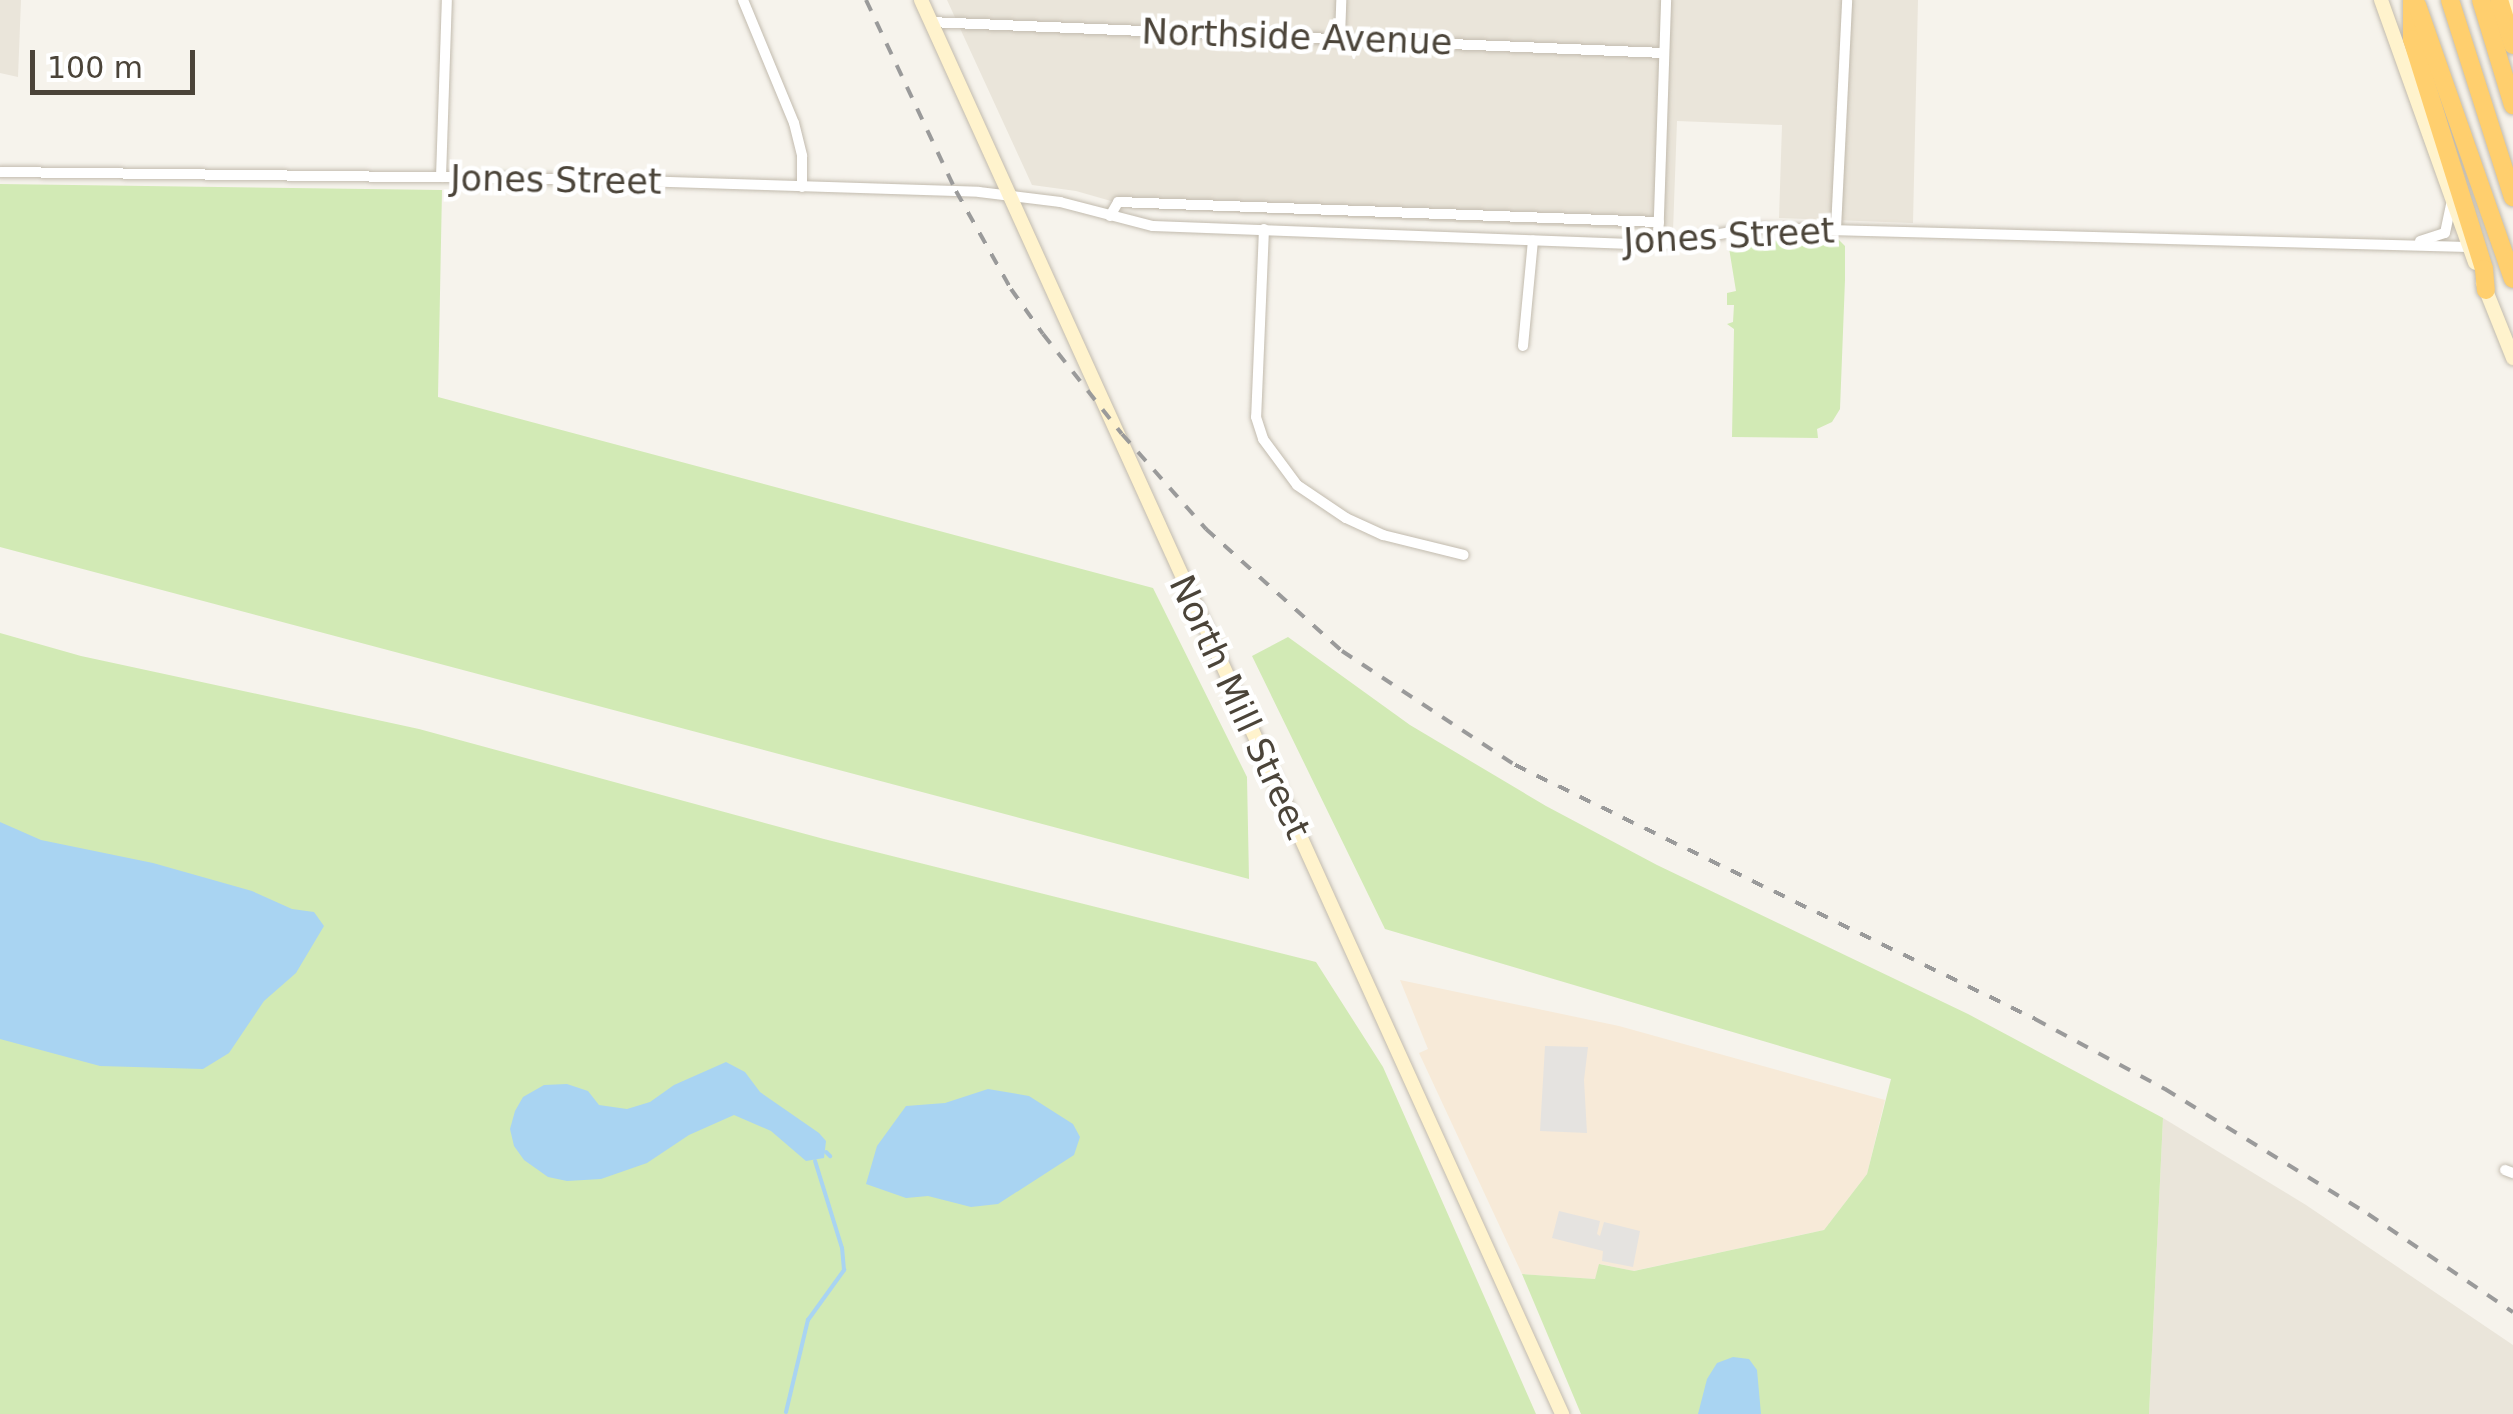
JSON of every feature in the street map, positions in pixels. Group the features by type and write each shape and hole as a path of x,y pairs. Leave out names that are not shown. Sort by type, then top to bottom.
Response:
{"highway":[{"path":"2414,0 2513,279"},
{"path":"2414,0 2417,58 2484,269 2486,290"},
{"path":"2450,0 2513,196"},
{"path":"2481,0 2513,105"},
{"path":"2499,0 2513,45"}],"main road":[{"name":"North Mill Street","path":"921,0 1562,1414"},
{"path":"2380,0 2451,205 2513,358"},
{"path":"2510,0 2513,9"}],"street":[{"path":"441,177 447,0"},
{"path":"742,0 794,123 802,156 802,187"},
{"path":"1340,38 1342,0"},
{"path":"1658,245 1666,0"},
{"path":"1836,229 1848,0"},
{"name":"Northside Avenue","path":"930,22 1663,53"},
{"name":"Jones Street","path":"0,172 441,177 1010,196 1060,202 1145,226 1658,245 1752,228 2468,247"},
{"name":"Jones Street","path":"1110,216 1118,202 1659,222"},
{"path":"2409,243 2445,234 2451,205"},
{"path":"1264,229 1256,412 1263,439 1298,485 1346,518 1383,535 1464,555"},
{"path":"1523,346 1533,240"}],"shaded area":[{"path":"0,0 21,0 18,77 0,73"},
{"path":"947,0 1918,0 1913,223 1779,218 1782,125 1677,121 1673,231 1139,209 1076,191 1032,185"},
{"path":"1400,980 1619,1026 1885,1100 1867,1174 1824,1230 1633,1271 1600,1264 1595,1279 1522,1274 1419,1053 1428,1049"},
{"path":"1545,1046 1588,1047 1584,1080 1587,1133 1540,1131"},
{"path":"2163,1118 2306,1205 2513,1345 2513,1414 2149,1414"},
{"path":"1559,1211 1600,1221 1600,1236 1604,1222 1640,1231 1633,1267 1602,1261 1603,1251 1552,1238"}],"green space":[{"path":"0,184 442,190 438,397 1153,588 1247,777 1249,879 0,547"},
{"path":"1838,239 1845,246 1840,409 1832,422 1817,429 1818,438 1732,437 1734,329 1727,324 1733,322 1734,305 1727,305 1727,293 1736,291 1729,248 1737,241"},
{"path":"0,633 81,656 419,729 824,839 1316,962 1383,1067 1536,1414 0,1414"},
{"path":"1288,637 1410,725 1546,806 1657,865 1968,1014 2163,1118 2149,1414 1581,1414 1522,1274 1595,1279 1599,1264 1634,1271 1824,1230 1867,1174 1891,1079 1385,929 1252,656"}],"water":[{"path":"0,822 41,840 153,863 252,891 292,909 314,912 324,926 296,973 264,1001 229,1053 203,1069 100,1066 0,1039"},
{"path":"726,1062 745,1072 760,1092 819,1133 826,1141 824,1158 806,1161 771,1131 734,1115 689,1135 647,1163 601,1179 567,1181 548,1177 524,1160 514,1146 510,1129 515,1111 523,1097 544,1085 567,1084 588,1091 599,1105 627,1109 650,1102 674,1085"},
{"path":"988,1089 1029,1096 1073,1124 1080,1137 1074,1155 998,1204 971,1207 928,1196 906,1198 866,1184 877,1146 906,1106 945,1103"},
{"path":"1733,1357 1749,1359 1757,1370 1761,1414 1698,1414 1707,1379 1717,1363"}],"waterway":[{"path":"826,1152 830,1156"},
{"path":"786,1412 808,1320 844,1270 842,1248 815,1161"}],"railway":[{"path":"866,0 956,191 1011,289 1043,334 1122,434 1206,529 1342,651 1515,765 2035,1019 2165,1089 2368,1214 2513,1312"}]}
